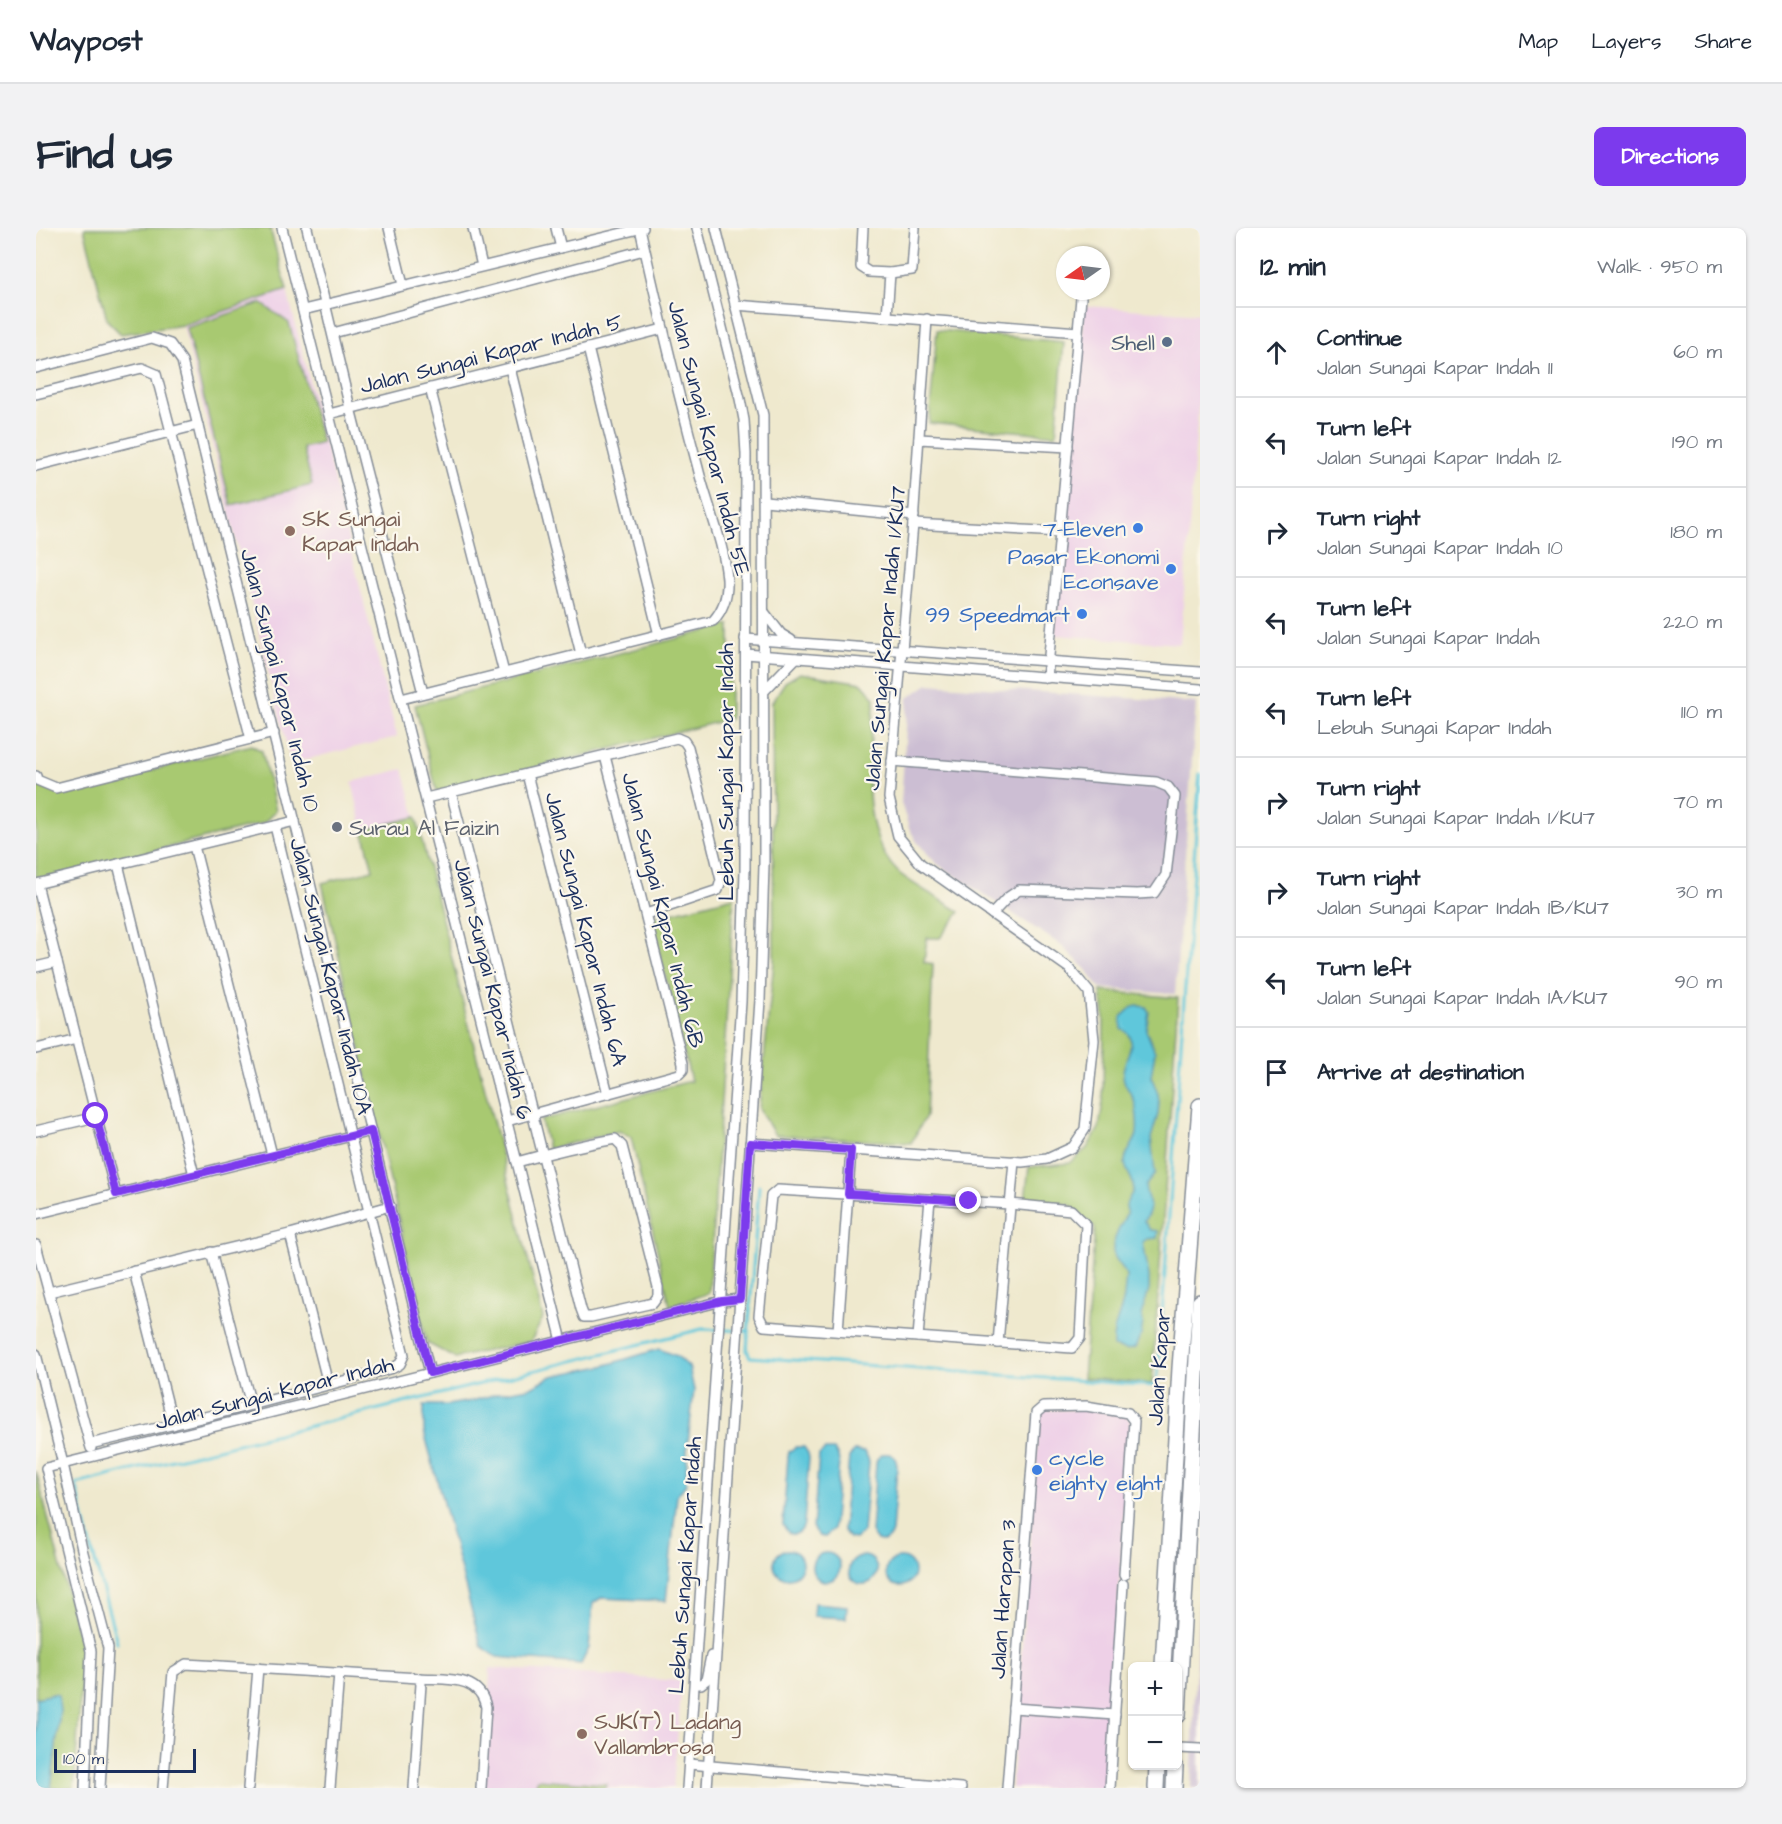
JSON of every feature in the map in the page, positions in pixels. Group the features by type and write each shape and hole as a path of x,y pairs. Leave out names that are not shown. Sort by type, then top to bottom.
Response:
{"highway":[{"name":"Jalan Kapar","path":"1181,1662 1197,1416 1192,1360 1200,1106"},
{"name":"Jalan Kapar","path":"1163,1662 1192,1360 1200,1302"},
{"path":"1156,1788 1157,1770"},
{"path":"1174,1788 1175,1770"}],"street":[{"name":"Jalan Sungai Kapar Indah 6","path":"282,228 562,1341"},
{"path":"308,228 350,408 423,693"},
{"path":"389,228 403,285"},
{"path":"473,228 482,266"},
{"path":"556,228 561,248"},
{"path":"303,310 641,228"},
{"name":"Jalan Sungai Kapar Indah 5E","path":"401,699 713,621 722,611 727,597 727,579 722,554 663,329 641,228"},
{"name":"Lebuh Sungai Kapar Indah","path":"687,1788 721,1321 741,1002 745,870 744,420 697,228"},
{"name":"Lebuh Sungai Kapar Indah","path":"707,1788 760,989 764,866 765,501 763,415 716,228"},
{"path":"863,228 861,267 869,272 890,273 912,270 915,228"},
{"path":"333,333 645,250"},
{"path":"887,316 890,273"},
{"path":"1047,678 1081,300"},
{"path":"735,305 1078,332"},
{"name":"Jalan Sungai Kapar Indah 1/KU7","path":"750,1143 1014,1161 1047,1160 1073,1146 1085,1128 1094,1040 1089,992 1069,968 921,864 898,836 889,798 914,520 927,320"},
{"name":"Jalan Sungai Kapar Indah 5","path":"328,414 663,329"},
{"name":"Jalan Sungai Kapar Indah 10","path":"36,368 152,338 170,344 182,361 430,1373"},
{"path":"588,348 659,634"},
{"path":"36,394 142,368 156,374 250,739"},
{"path":"510,368 581,654"},
{"path":"430,388 504,673"},
{"path":"36,466 198,425"},
{"path":"919,439 1068,447"},
{"path":"765,501 914,520 1060,532"},
{"path":"764,612 781,634 795,643"},
{"path":"745,639 1200,672"},
{"path":"746,654 1200,689"},
{"path":"764,692 796,658"},
{"path":"36,776 37,780 56,788 274,733"},
{"path":"426,798 677,738 684,741 688,747 721,880 720,886 718,890 646,914"},
{"name":"Jalan Sungai Kapar Indah 6B","path":"507,1121 679,1074 684,1064 605,756"},
{"path":"892,761 1156,782 1168,787 1175,796 1166,875 1154,892 1137,894 1019,890 1007,898 992,914"},
{"name":"Jalan Sungai Kapar Indah 6A","path":"527,774 608,1094"},
{"name":"Jalan Sungai Kapar Indah 6","path":"451,792 542,1155 584,1317 653,1303 658,1296 658,1287 622,1146 615,1139 542,1155"},
{"path":"116,1194 36,884 295,821"},
{"name":"Jalan Sungai Kapar Indah 10A","path":"275,826 404,1355 400,1364 393,1368 328,1384"},
{"path":"194,846 272,1155"},
{"path":"118,864 194,1175"},
{"path":"36,967 57,962"},
{"path":"36,1049 76,1040"},
{"path":"36,1131 96,1116"},
{"path":"36,1214 371,1131"},
{"path":"838,1331 851,1150"},
{"path":"517,1162 542,1155"},
{"path":"998,1343 1014,1161"},
{"path":"778,1190 848,1194 1071,1210 1086,1225 1080,1338 1072,1348 764,1326 759,1316 771,1196 778,1190"},
{"path":"918,1337 930,1199"},
{"path":"50,1292 290,1234 390,1206"},
{"path":"90,1444 251,1406 328,1384 290,1234"},
{"path":"36,1245 93,1456"},
{"path":"211,1252 251,1406"},
{"path":"134,1271 173,1425"},
{"name":"Jalan Sungai Kapar Indah","path":"86,1788 91,1651 46,1468 722,1301 740,1299"},
{"path":"36,1354 81,1549 108,1648 100,1788"},
{"name":"Jalan Harapan 3","path":"1007,1788 1036,1413 1042,1407 1086,1406 1128,1413 1134,1421 1114,1714"},
{"path":"696,1684 701,1684 706,1680 717,1633"},
{"path":"163,1788 173,1672 186,1664 465,1681 482,1694 486,1707 481,1788"},
{"path":"248,1788 258,1668"},
{"path":"330,1788 339,1673"},
{"path":"414,1788 421,1684 419,1678"},
{"path":"1014,1708 1114,1714 1110,1788"},
{"path":"1182,1748 1200,1749"},
{"path":"689,1764 961,1788"}],"shaded area":[{"name":"SK Sungai Kapar Indah","path":"287,290 397,737 291,763 183,325"},
{"path":"1085,306 1200,314 1200,386 1180,644 1055,635"},
{"path":"928,684 1196,703 1175,994 1100,988 1084,967 1061,945 936,863 917,842 909,828 901,803 908,698"},
{"path":"403,769 416,817 363,830 352,782"},
{"path":"1044,1410 1091,1410 1126,1416 1130,1421 1106,1788 1011,1788 1040,1413"},
{"path":"1200,1562 1200,1788 1191,1788"},
{"name":"SJK(T) Ladang Vallambrosa","path":"490,1668 682,1681 673,1788 484,1788"}],"green space":[{"path":"84,228 270,228 287,290 183,325 121,334 107,320"},
{"path":"261,303 289,323 322,443 303,448 312,485 231,505 186,328"},
{"path":"937,330 1064,342 1056,435 929,423"},
{"path":"730,625 730,719 437,792 415,705"},
{"path":"800,673 862,683 875,698 869,789 876,835 885,855 898,872 960,912 940,938 927,938 924,962 933,964 926,1116 911,1143 775,1135 759,1109 774,961 772,702 785,682"},
{"path":"251,745 262,751 276,810 264,823 36,881 36,785 59,794"},
{"path":"416,817 543,1318 531,1341 455,1358 427,1343 322,883 373,870 363,830"},
{"path":"734,897 709,1293 670,1306 631,1137 619,1131 548,1149 541,1120 691,1081 651,918"},
{"path":"1101,991 1178,998 1152,1384 1083,1378 1095,1228 1070,1205 1025,1200 1029,1167 1070,1163 1087,1148 1099,1128 1103,1102 1104,1016"},
{"path":"36,1471 83,1654 74,1788 51,1788 60,1711 54,1694 36,1698"},
{"path":"537,1779 606,1784 606,1788 536,1788"}],"water":[{"path":"1132,1007 1146,1007 1149,1012 1146,1030 1155,1052 1151,1076 1159,1103 1151,1138 1155,1174 1145,1186 1150,1206 1144,1221 1150,1230 1158,1231 1157,1238 1143,1242 1149,1290 1141,1315 1143,1322 1141,1335 1135,1348 1126,1350 1113,1347 1115,1328 1124,1298 1126,1276 1114,1256 1113,1248 1116,1234 1126,1214 1126,1203 1133,1189 1125,1159 1136,1138 1137,1125 1134,1102 1123,1077 1131,1038 1122,1029 1121,1017"},
{"path":"659,1349 677,1356 689,1367 694,1390 687,1450 686,1484 677,1496 666,1601 601,1598 593,1603 589,1648 581,1664 497,1657 481,1646 424,1431 424,1405 447,1405 472,1401 529,1388 552,1376 603,1366"},
{"path":"795,1447 804,1447 809,1458 804,1523 801,1530 795,1534 789,1533 783,1525 788,1457 789,1452"},
{"path":"825,1450 834,1450 839,1462 833,1530 825,1537 819,1536 813,1529 819,1455"},
{"path":"855,1451 864,1452 869,1463 863,1532 855,1539 849,1538 843,1530 849,1457"},
{"path":"883,1454 893,1456 897,1466 892,1531 885,1541 877,1540 871,1532 876,1464 877,1459"},
{"path":"788,1550 798,1554 802,1564 798,1574 788,1578 778,1574 774,1564 778,1554"},
{"path":"826,1553 836,1557 840,1567 836,1577 826,1581 816,1577 812,1567 816,1557"},
{"path":"863,1556 873,1560 877,1570 873,1580 863,1584 853,1580 849,1570 853,1560"},
{"path":"900,1558 910,1562 914,1572 910,1582 900,1586 890,1582 886,1572 890,1562"},
{"path":"814,1603 847,1606 846,1618 813,1616"},
{"path":"58,1695 60,1711 51,1788 36,1788 36,1698"}],"waterway":[{"path":"759,1186 747,1350 750,1357 1157,1386 1200,774"},
{"path":"117,1642 76,1484 702,1329 749,1331"}],"place":[{"name":"Shell","path":"1167,342"},
{"name":"7-Eleven","path":"1138,528"},
{"name":"SK Sungai Kapar Indah","path":"290,531"},
{"name":"Pasar Ekonomi Econsave","path":"1171,569"},
{"name":"99 Speedmart","path":"1082,614"},
{"name":"Surau Al Faizin","path":"337,827"},
{"name":"cycle eighty eight","path":"1037,1470"},
{"name":"SJK(T) Ladang Vallambrosa","path":"582,1734"}],"route":[{"path":"96,1116 116,1194 371,1131 430,1373 722,1301 740,1299 750,1143 851,1150 848,1194 969,1201"}]}
